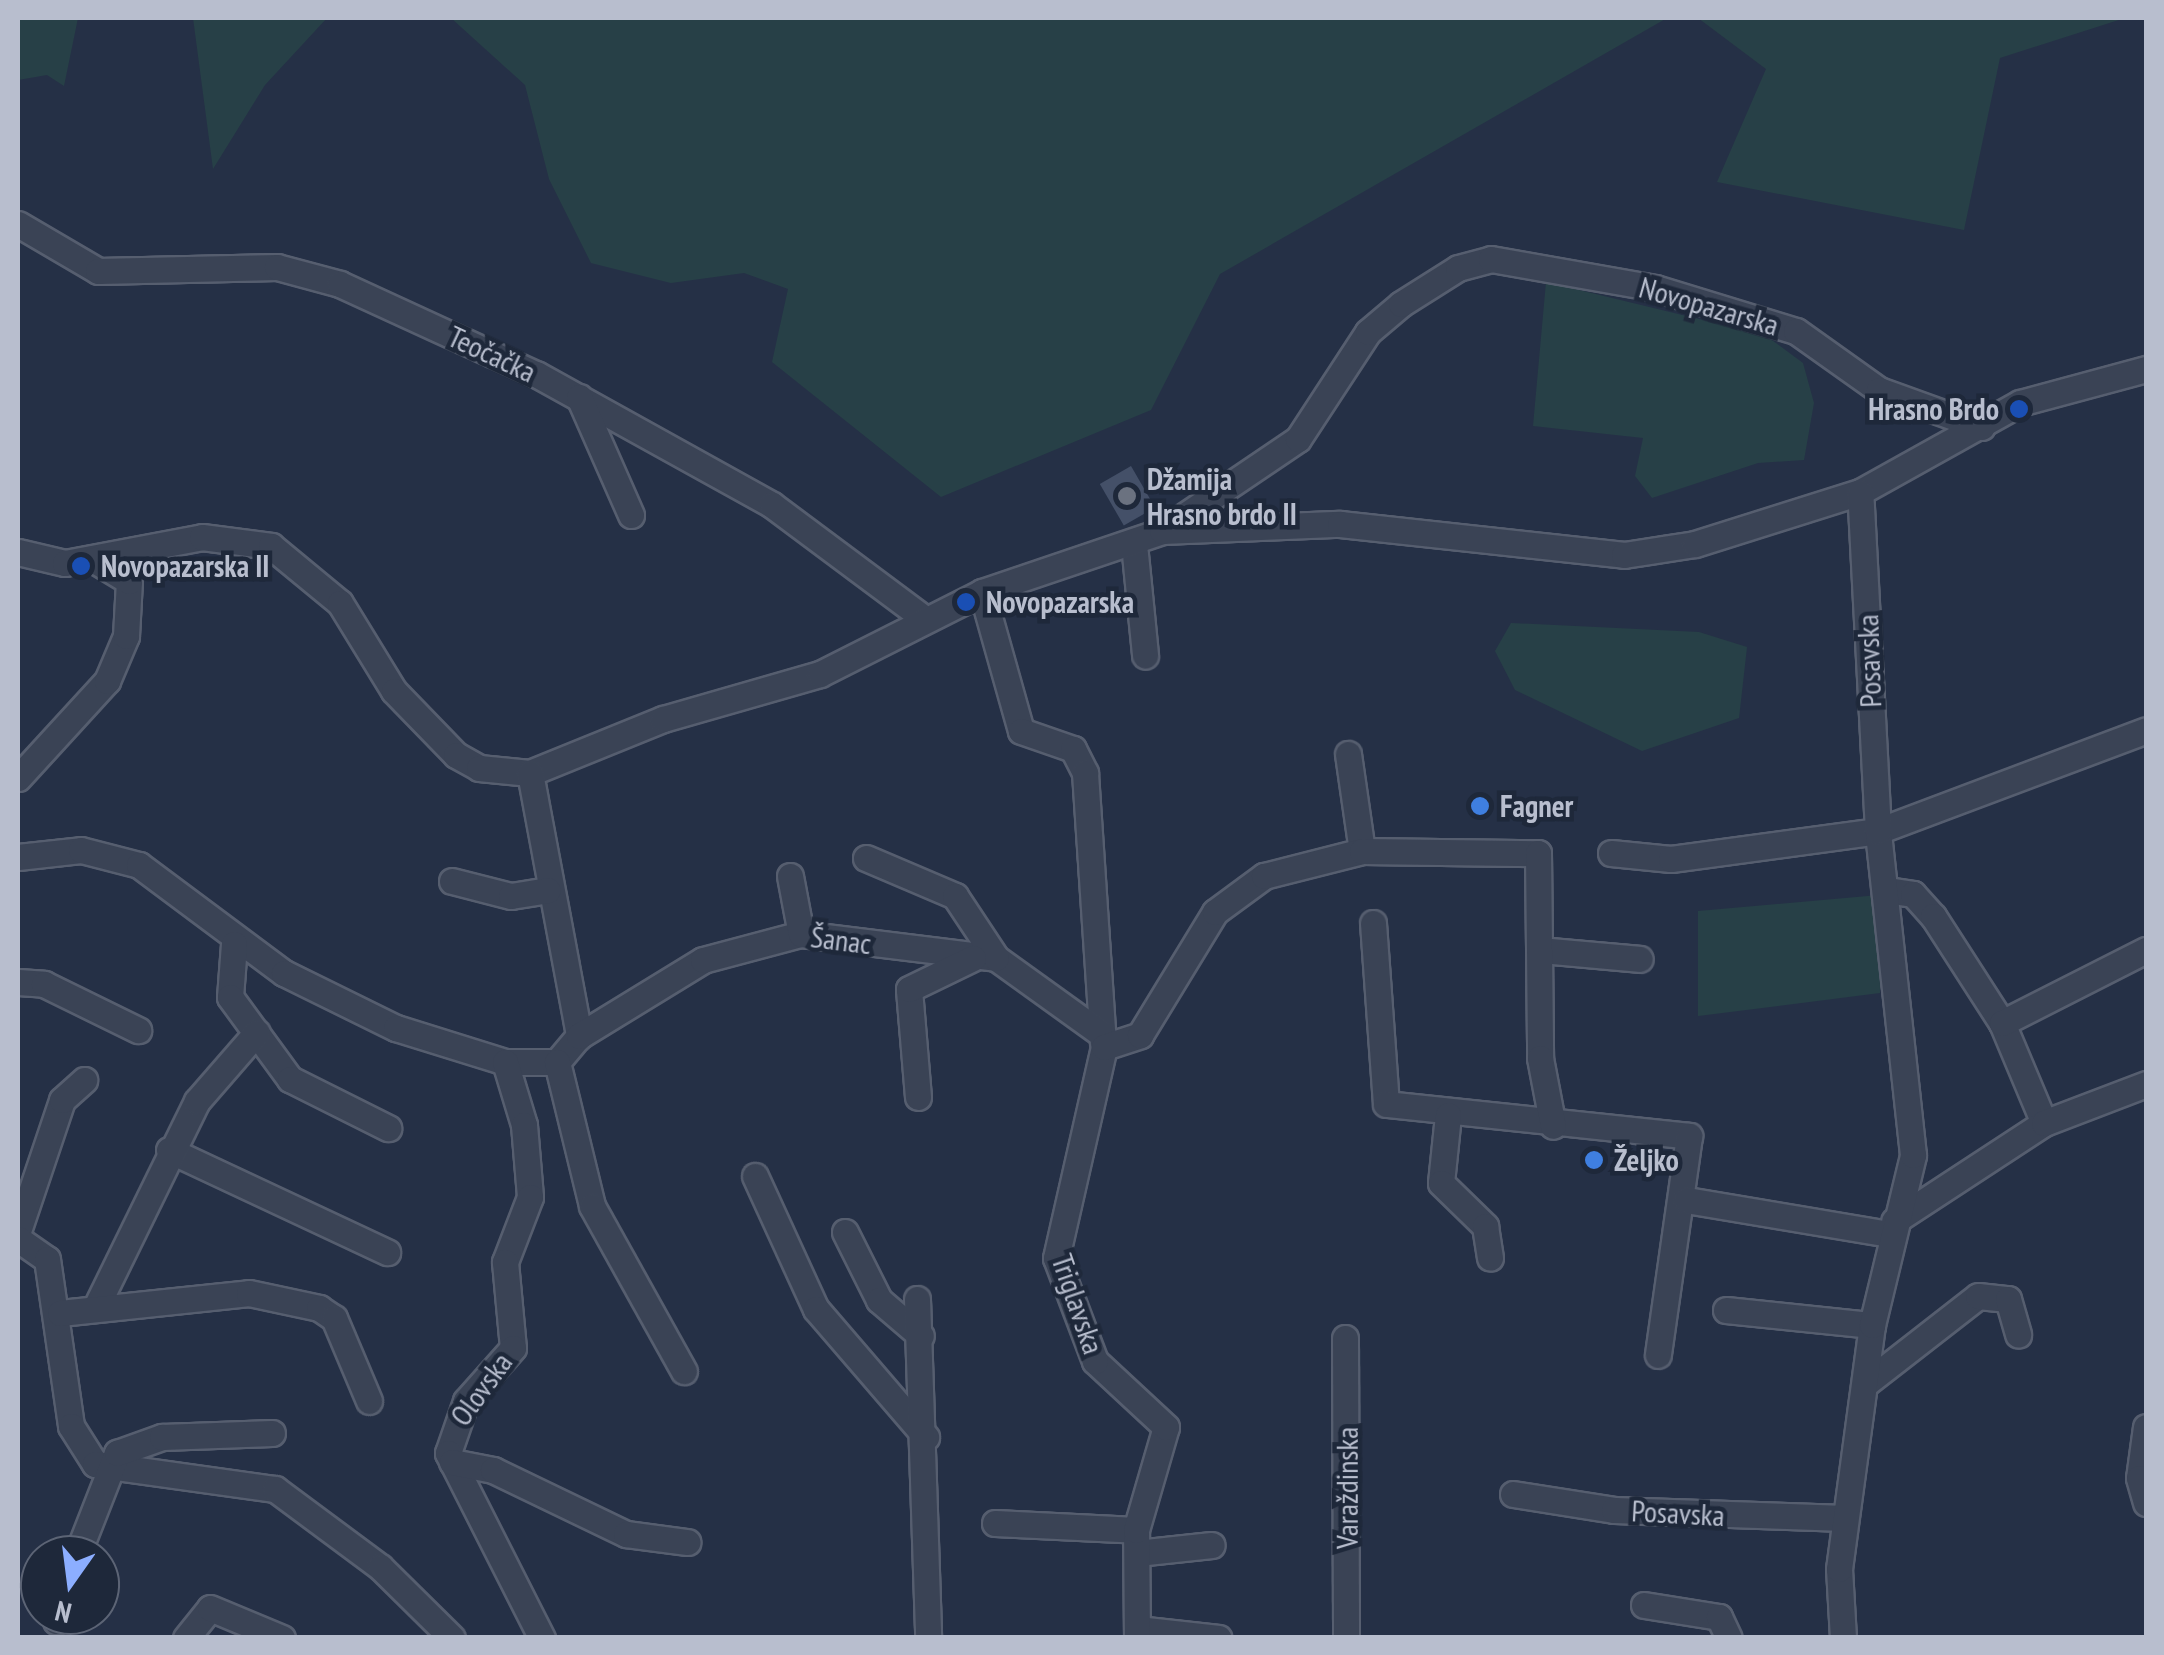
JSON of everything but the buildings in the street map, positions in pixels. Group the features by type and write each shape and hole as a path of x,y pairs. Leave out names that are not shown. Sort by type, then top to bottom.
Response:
{"street":[{"name":"Teočačka","path":"18,224 110,273 308,272 578,397 825,536 922,617"},
{"name":"Novopazarska","path":"18,552 94,560 202,536 283,551 340,603 394,691 456,755 479,768 530,773 663,719 820,674 922,617 982,592 1134,544 1162,531 1298,439 1368,332 1401,304 1458,268 1492,259 1655,288 1796,331 1879,390 1982,426"},
{"name":"Novopazarska","path":"1162,531 1340,524 1624,555 1695,544 1860,492 2020,403 2146,369"},
{"path":"578,397 630,515"},
{"name":"Posavska","path":"1843,1638 1845,1518 1872,1325 1892,1228 1913,1155 1878,830 1860,492"},
{"path":"1134,544 1145,655"},
{"path":"18,778 106,681 133,591 94,560"},
{"name":"Triglavska","path":"982,592 1024,736 1074,750 1084,773 1103,1041 1056,1258 1095,1361 1166,1427 1137,1542 1137,1633 1219,1638"},
{"path":"1611,852 1672,859 1878,830 2146,730"},
{"path":"1348,754 1362,851"},
{"path":"530,773 548,890 579,1036"},
{"path":"1103,1041 1140,1035 1215,912 1264,876 1362,851 1538,853 1540,1058 1553,1126"},
{"path":"18,857 110,853 139,865 234,944 396,1028 506,1062 557,1062 592,1206 684,1371"},
{"path":"866,858 955,896 987,957 910,989 918,1096"},
{"path":"790,876 801,934"},
{"path":"452,881 511,896 548,890"},
{"path":"1886,890 1913,894 1933,916 2002,1022 2044,1123"},
{"path":"1373,923 1380,1098 1448,1115 1688,1136 1686,1200 1658,1355"},
{"name":"Šanac","path":"557,1062 579,1036 703,960 801,934 987,957 1103,1041"},
{"path":"234,944 230,998 257,1032 316,1100 388,1128"},
{"path":"1540,950 1640,959"},
{"path":"2002,1022 2146,950"},
{"path":"18,982 44,984 138,1030"},
{"path":"96,1306 169,1150 257,1032"},
{"name":"Olovska","path":"506,1062 524,1125 530,1197 504,1276 513,1348 457,1417 452,1462 542,1638"},
{"path":"18,1231 62,1100 84,1080"},
{"path":"1686,1200 1892,1228 2044,1123 2146,1084"},
{"path":"1448,1115 1441,1183 1486,1226 1490,1258"},
{"path":"169,1150 387,1252"},
{"path":"755,1176 816,1309 926,1437"},
{"path":"846,1232 879,1300 920,1336"},
{"path":"18,1239 47,1259 60,1313 72,1426 82,1451 106,1468 275,1489 441,1634"},
{"path":"60,1313 96,1306 250,1293 319,1308 334,1318 368,1401"},
{"path":"1865,1384 1978,1296 2008,1298 2018,1335"},
{"path":"917,1300 926,1437 928,1638"},
{"path":"1726,1310 1872,1325"},
{"name":"Varaždinska","path":"1345,1338 1346,1638"},
{"path":"2146,1427 2139,1478 2146,1504"},
{"path":"84,1535 106,1468 117,1453 162,1437 272,1433"},
{"path":"452,1462 493,1470 626,1534 687,1542"},
{"name":"Posavska","path":"1514,1494 1614,1510 1845,1518"},
{"path":"995,1523 1137,1542 1212,1544"},
{"path":"1644,1605 1719,1617 1730,1638"},
{"path":"186,1638 210,1608 282,1638"}],"green space":[{"path":"18,18 78,18 64,86 47,75 18,80"},
{"path":"193,18 327,18 265,85 213,169"},
{"path":"451,18 1667,18 1220,274 1151,410 941,497 772,362 788,289 744,273 671,283 591,263 549,179 525,85"},
{"path":"1698,18 2125,18 2000,58 1964,230 1717,182 1766,69"},
{"path":"1546,282 1765,335 1803,363 1814,403 1804,460 1758,463 1652,498 1635,476 1643,438 1533,426"},
{"path":"1511,623 1699,632 1747,647 1739,718 1642,751 1515,690 1495,651"},
{"path":"1879,895 1880,993 1698,1016 1698,911"}],"place":[{"name":"Hrasno Brdo","path":"2019,409"},
{"name":"Džamija Hrasno brdo II","path":"1127,496"},
{"name":"Novopazarska II","path":"81,566"},
{"name":"Novopazarska","path":"966,602"},
{"name":"Fagner","path":"1480,806"},
{"name":"Željko","path":"1594,1160"}]}
